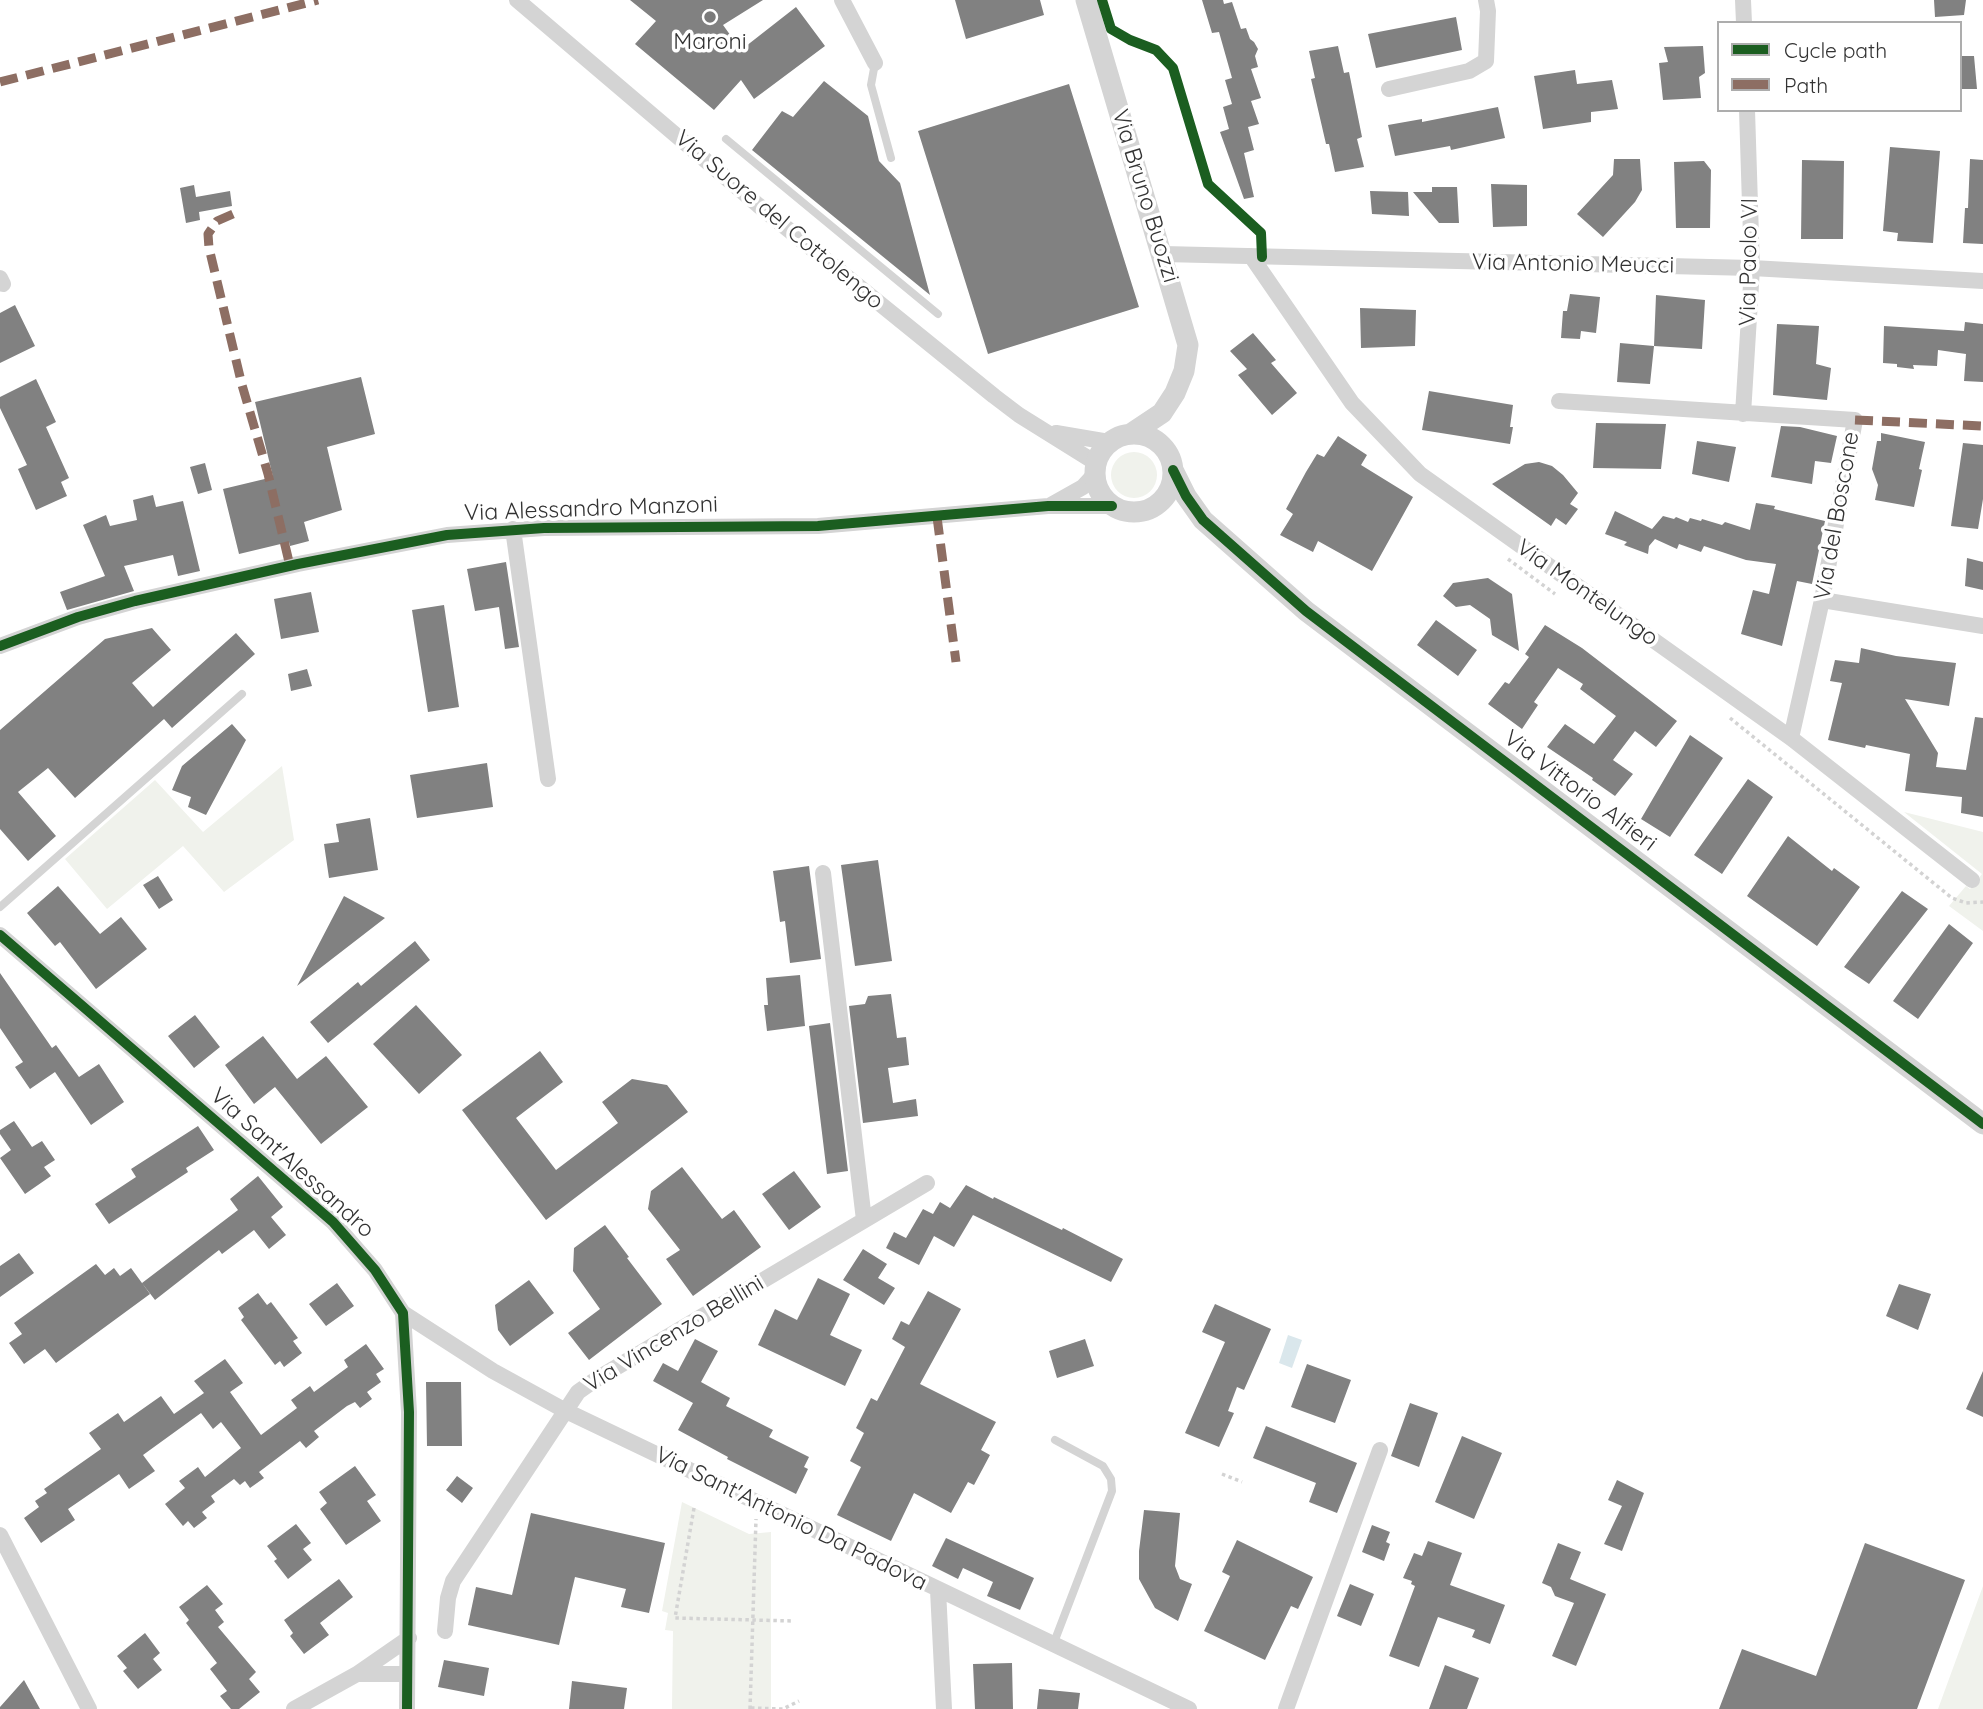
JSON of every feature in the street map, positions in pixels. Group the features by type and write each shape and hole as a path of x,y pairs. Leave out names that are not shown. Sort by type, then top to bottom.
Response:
{"street":[{"name":"Via Suore del Cottolengo","path":"517,0 769,214 993,396 1095,469"},
{"path":"842,0 875,63"},
{"name":"Via Bruno Buozzi","path":"1086,0 1188,345 1184,371 1175,393 1162,413 1132,433"},
{"path":"1389,89 1469,71 1486,61 1486,0"},
{"path":"1743,0 1744,21"},
{"name":"Via Paolo VI","path":"1743,414 1752,268 1747,112"},
{"name":"Via Antonio Meucci","path":"1163,254 1752,268 1983,281"},
{"name":"Via Montelungo","path":"1251,256 1352,403 1420,474 1791,738 1972,880"},
{"name":"Via Bruno Buozzi","path":"1172,464 1169,428 1175,393"},
{"name":"Via del Boscone","path":"1559,401 1855,420 1822,600 1791,738"},
{"name":"Via Suore del Cottolengo","path":"1046,432 1109,442"},
{"path":"1132,433 1155,439 1164,448 1172,464 1172,483 1167,494 1159,503 1136,512 1112,506 1103,498 1097,487 1095,469 1101,451 1109,442 1132,433"},
{"name":"Via Vittorio Alfieri","path":"1172,464 1186,496 1203,520 1306,611 1983,1124"},
{"name":"Via Alessandro Manzoni","path":"1048,506 1083,487 1095,469"},
{"name":"Via Vittorio Alfieri","path":"1159,503 1203,520"},
{"name":"Via Alessandro Manzoni","path":"0,646 78,617 135,601 447,534 513,529 818,526 1048,506 1112,506"},
{"path":"513,529 548,779"},
{"path":"1822,600 1983,626"},
{"path":"823,873 864,1220"},
{"name":"Via Sant'Alessandro","path":"0,934 341,1231 375,1270 403,1314 409,1404 407,1709"},
{"name":"Via Vincenzo Bellini","path":"445,1631 448,1598 453,1581 578,1392 928,1183"},
{"name":"Via Sant'Antonio Da Padova","path":"403,1314 493,1371 565,1410 1189,1709"},
{"path":"1286,1709 1380,1450"},
{"path":"0,1535 89,1709"},
{"path":"938,1590 944,1709"},
{"path":"294,1709 357,1674 409,1638"},
{"path":"357,1674 407,1674"}],"lane":[{"path":"875,63 871,85 891,158"},
{"path":"726,139 937,314"},
{"path":"0,907 242,694"},
{"path":"1053,1644 1112,1492 1111,1479 1102,1466 1055,1440"}],"path":[{"path":"1503,552 1509,561 1555,594"},
{"path":"1726,715 1952,898 1966,904 1983,902"},
{"path":"1222,1475 1242,1482"},
{"path":"762,1505 756,1516 751,1709 783,1709 799,1701"},
{"path":"694,1508 675,1618 794,1621"}],"shaded area":[{"path":"1134,452 1150,459 1157,475 1150,491 1134,498 1118,491 1111,475 1118,459"},
{"path":"282,766 294,840 224,892 183,846 107,909 65,859 155,780 203,832"},
{"path":"1904,812 1983,832 1983,931 1949,906 1966,886 1970,889 1982,874"},
{"path":"1288,1335 1302,1340 1292,1368 1279,1363"},
{"path":"682,1502 749,1534 771,1532 771,1709 672,1709 673,1631 665,1630 668,1613 662,1611"},
{"path":"1983,1586 1983,1709 1938,1709"}],"building":[{"path":"630,0 763,0 723,25 741,50 796,7 825,46 754,99 741,80 714,110 635,44 656,21"},
{"path":"955,0 1040,0 1044,15 966,39"},
{"path":"1202,0 1223,0 1224,4 1232,2 1241,29 1246,28 1258,49 1255,56 1258,67 1251,69 1261,98 1251,101 1259,124 1248,127 1254,150 1244,153 1254,197 1244,199 1220,132 1229,129 1223,107 1232,104 1225,80 1232,78 1219,32 1212,33"},
{"path":"1934,0 1966,0 1964,15 1935,17"},
{"path":"1456,17 1462,50 1376,68 1368,34"},
{"path":"1338,46 1344,73 1349,72 1362,137 1357,139 1364,167 1335,172 1311,79 1315,78 1309,51"},
{"path":"1703,46 1705,73 1699,77 1701,98 1663,100 1659,63 1668,62 1664,47"},
{"path":"1962,56 1974,56 1977,89 1962,89"},
{"path":"1575,70 1577,84 1612,80 1618,109 1591,112 1591,122 1543,129 1534,76"},
{"path":"824,81 868,116 879,161 900,183 930,295 752,150 782,111 793,117"},
{"path":"1069,84 1139,307 988,354 918,131"},
{"path":"1498,107 1505,138 1451,150 1450,146 1395,156 1388,125 1422,119 1422,122"},
{"path":"1890,147 1940,151 1933,243 1897,241 1898,233 1883,231"},
{"path":"1614,159 1640,159 1642,190 1635,202 1603,237 1577,214 1613,175"},
{"path":"1970,159 1983,160 1983,244 1963,243"},
{"path":"1802,160 1844,161 1843,239 1801,239"},
{"path":"1704,161 1711,170 1710,228 1676,228 1674,162"},
{"path":"1491,184 1527,185 1527,226 1493,227"},
{"path":"194,185 196,197 230,191 232,206 199,212 200,220 186,223 180,188"},
{"path":"1432,187 1457,187 1459,223 1439,223 1413,192 1432,192"},
{"path":"1370,191 1408,192 1409,216 1372,214"},
{"path":"1570,294 1600,297 1596,333 1581,331 1580,339 1561,338 1563,311 1567,311"},
{"path":"1656,295 1705,300 1702,349 1654,346"},
{"path":"15,305 35,346 0,363 0,313"},
{"path":"1360,308 1416,310 1415,346 1361,348"},
{"path":"1965,322 1983,324 1983,382 1964,381 1966,354 1938,350 1937,366 1913,365 1914,369 1883,363 1884,326 1964,331"},
{"path":"1777,324 1819,326 1816,364 1831,368 1827,400 1773,395"},
{"path":"1253,333 1276,360 1271,363 1297,393 1272,415 1238,375 1247,369 1230,351"},
{"path":"1620,343 1654,346 1650,384 1617,382"},
{"path":"361,377 375,434 327,447 342,510 304,522 309,541 290,546 289,542 239,554 223,489 273,477 255,402"},
{"path":"36,379 56,422 46,427 69,478 61,482 67,496 36,510 18,469 27,465 0,408 0,397"},
{"path":"1429,391 1513,405 1510,444 1422,430"},
{"path":"1596,423 1666,424 1661,469 1593,468"},
{"path":"1781,426 1800,427 1837,436 1831,463 1815,461 1812,484 1771,477"},
{"path":"1881,433 1925,442 1914,507 1875,500 1878,485 1872,469"},
{"path":"1338,436 1367,455 1361,465 1413,497 1372,571 1318,541 1313,552 1280,535 1293,514 1286,509 1306,472 1317,454 1324,457"},
{"path":"1697,441 1736,447 1729,482 1692,474"},
{"path":"1963,443 1983,445 1983,499 1978,529 1951,526"},
{"path":"1539,462 1552,466 1578,493 1570,504 1578,509 1566,525 1556,518 1551,526 1492,484 1525,464"},
{"path":"205,463 212,490 198,494 190,467"},
{"path":"153,495 156,507 183,501 200,571 178,576 173,555 124,566 134,591 67,610 60,592 105,576 83,525 106,515 110,526 137,520 133,500"},
{"path":"1756,503 1825,521 1812,584 1797,581 1782,646 1741,634 1753,590 1769,594 1776,564 1746,560 1704,546 1701,552 1679,544 1677,549 1655,539 1649,546 1648,554 1605,534 1615,511 1652,529 1663,516 1688,522 1690,518 1722,525 1725,522 1750,530"},
{"path":"1967,558 1983,562 1983,590 1965,586"},
{"path":"506,562 519,647 505,649 499,607 475,611 467,569"},
{"path":"1488,578 1512,594 1519,651 1492,635 1490,619 1470,605 1456,607 1443,596 1453,583"},
{"path":"311,592 319,632 281,639 274,599"},
{"path":"444,605 459,707 428,712 412,610"},
{"path":"1436,620 1477,650 1458,676 1417,645"},
{"path":"1545,625 1582,648 1677,721 1656,747 1635,731 1613,760 1633,774 1615,796 1547,747 1565,724 1594,744 1616,716 1580,689 1583,684 1558,668 1534,702 1538,705 1522,729 1488,704 1505,682 1509,684 1529,657 1525,654"},
{"path":"152,628 171,650 132,683 153,707 236,633 255,654 172,728 164,719 75,798 48,768 18,792 56,836 28,861 0,829 0,730 105,639"},
{"path":"1861,648 1896,656 1956,663 1949,706 1905,699 1938,753 1936,767 1966,770 1975,717 1983,718 1983,817 1961,813 1962,797 1905,791 1910,754 1828,740 1842,683 1830,681 1835,660 1859,663"},
{"path":"307,669 312,686 291,691 288,674"},
{"path":"232,724 246,740 206,815 188,807 191,797 172,790 182,766"},
{"path":"1690,735 1723,758 1670,837 1641,819"},
{"path":"487,763 493,807 417,818 410,775"},
{"path":"1748,779 1773,797 1722,874 1694,855"},
{"path":"370,818 378,870 329,878 324,844 339,842 336,824"},
{"path":"1788,836 1832,871 1834,868 1860,887 1817,946 1747,896"},
{"path":"878,860 892,961 855,966 841,865"},
{"path":"809,866 821,959 790,963 785,921 780,922 773,871"},
{"path":"158,876 173,900 159,909 143,885"},
{"path":"58,886 100,934 121,917 147,949 96,989 60,942 55,946 27,913"},
{"path":"1902,891 1928,909 1869,984 1844,967"},
{"path":"344,896 385,918 297,986"},
{"path":"1949,924 1973,943 1918,1019 1893,1001"},
{"path":"415,941 430,960 328,1043 310,1022 358,982 361,986"},
{"path":"0,973 52,1048 56,1045 79,1077 99,1064 124,1102 91,1125 55,1072 30,1089 15,1067 23,1062 0,1028"},
{"path":"800,975 805,1026 767,1031 764,1005 768,1005 766,978"},
{"path":"891,994 897,1038 906,1037 909,1065 888,1068 893,1103 916,1099 918,1116 863,1123 849,1006 865,1004 868,996"},
{"path":"416,1005 462,1055 419,1094 373,1044"},
{"path":"195,1015 220,1047 194,1068 168,1036"},
{"path":"830,1023 848,1171 827,1174 809,1026"},
{"path":"263,1036 297,1079 326,1056 368,1107 321,1144 275,1087 254,1104 225,1065"},
{"path":"540,1051 563,1082 516,1118 556,1170 618,1123 602,1102 632,1079 667,1085 688,1112 546,1220 462,1110"},
{"path":"14,1121 32,1147 42,1141 55,1160 44,1167 51,1176 25,1194 0,1158 11,1150 0,1130"},
{"path":"198,1126 214,1150 186,1168 188,1172 109,1224 95,1204 136,1177 131,1169"},
{"path":"682,1167 722,1219 734,1210 761,1247 693,1296 666,1259 680,1250 648,1209 651,1191"},
{"path":"794,1171 821,1207 789,1230 762,1194"},
{"path":"258,1176 283,1207 271,1217 286,1235 269,1249 254,1230 222,1254 219,1250 155,1300 142,1283 238,1210 230,1199"},
{"path":"966,1185 1062,1230 1063,1228 1123,1259 1111,1282 973,1215 954,1247 934,1236 919,1265 886,1248 894,1232 906,1238 923,1209 933,1214 940,1202 950,1208"},
{"path":"605,1225 662,1304 589,1360 568,1333 600,1309 573,1271 574,1248"},
{"path":"863,1249 887,1264 878,1278 895,1288 884,1305 843,1280"},
{"path":"19,1253 34,1273 0,1297 0,1266"},
{"path":"96,1264 105,1275 114,1268 120,1276 131,1268 150,1294 56,1363 45,1349 24,1364 9,1343 22,1334 14,1323"},
{"path":"818,1278 850,1294 830,1335 862,1350 845,1386 758,1345 775,1309 797,1320"},
{"path":"529,1280 554,1313 510,1346 498,1330 495,1305"},
{"path":"337,1283 354,1306 326,1326 309,1304"},
{"path":"1899,1284 1931,1294 1918,1330 1886,1316"},
{"path":"928,1291 961,1309 920,1384 996,1422 981,1450 990,1455 974,1485 968,1482 951,1513 914,1493 891,1541 837,1515 861,1467 850,1461 864,1433 856,1428 871,1398 877,1401 905,1347 892,1339 901,1321 909,1325"},
{"path":"258,1293 267,1305 271,1302 298,1338 293,1341 302,1353 284,1367 280,1361 275,1365 241,1320 244,1317 238,1308"},
{"path":"1215,1304 1271,1329 1244,1390 1237,1387 1228,1411 1234,1413 1219,1447 1185,1433 1225,1342 1202,1332"},
{"path":"695,1339 718,1351 701,1382 730,1398 726,1406 773,1430 769,1437 809,1457 804,1467 808,1469 796,1494 727,1459 728,1457 678,1430 693,1403 653,1381 663,1363 678,1371"},
{"path":"1085,1339 1094,1366 1057,1378 1049,1351"},
{"path":"366,1344 384,1369 376,1374 381,1382 367,1392 372,1399 360,1408 355,1402 347,1406 314,1431 319,1437 306,1448 300,1441 259,1472 264,1478 250,1488 245,1481 240,1485 234,1479 211,1496 215,1502 202,1512 207,1518 194,1528 188,1521 183,1526 165,1504 185,1488 179,1481 198,1467 205,1477 241,1448 221,1422 213,1429 201,1413 143,1455 155,1471 129,1489 119,1474 68,1509 75,1520 41,1543 24,1518 39,1507 35,1501 47,1493 44,1489 101,1449 89,1433 118,1413 124,1422 161,1396 174,1414 204,1393 194,1381 225,1359 243,1383 230,1392 261,1435 297,1408 291,1400 310,1386 314,1392 348,1367 344,1360"},
{"path":"1307,1364 1351,1380 1335,1423 1291,1407"},
{"path":"1983,1371 1983,1417 1966,1409"},
{"path":"426,1382 461,1382 462,1446 427,1446"},
{"path":"1410,1403 1438,1413 1419,1467 1391,1456"},
{"path":"1266,1426 1357,1463 1337,1513 1309,1502 1316,1483 1253,1458"},
{"path":"1462,1436 1502,1453 1474,1519 1435,1502"},
{"path":"355,1466 376,1495 367,1501 381,1521 346,1545 320,1509 327,1503 319,1492"},
{"path":"457,1476 473,1488 462,1503 446,1490"},
{"path":"1617,1480 1644,1493 1622,1551 1604,1544 1622,1506 1608,1500"},
{"path":"1144,1510 1180,1513 1175,1566 1180,1579 1192,1584 1178,1621 1155,1608 1139,1579"},
{"path":"531,1513 665,1543 649,1613 621,1607 626,1589 575,1577 559,1645 468,1625 476,1587 512,1595"},
{"path":"296,1524 311,1543 303,1549 312,1560 288,1579 274,1561 277,1559 267,1546"},
{"path":"1372,1525 1390,1532 1386,1542 1390,1544 1384,1561 1362,1552"},
{"path":"946,1538 1034,1578 1020,1610 987,1596 993,1582 963,1568 958,1579 932,1566"},
{"path":"1237,1540 1313,1577 1298,1609 1291,1606 1265,1660 1204,1631 1230,1576 1222,1572"},
{"path":"1428,1541 1462,1553 1450,1585 1505,1605 1490,1644 1472,1637 1475,1630 1438,1617 1419,1667 1389,1656 1415,1586 1411,1584 1412,1581 1403,1578 1414,1553 1422,1556"},
{"path":"1558,1543 1581,1552 1570,1579 1606,1594 1576,1666 1552,1656 1574,1603 1555,1596 1551,1587 1542,1583"},
{"path":"1865,1543 1965,1580 1917,1709 1719,1709 1742,1649 1816,1676"},
{"path":"339,1579 353,1597 320,1623 329,1635 304,1654 290,1636 293,1633 284,1620"},
{"path":"1350,1584 1374,1594 1361,1626 1337,1616"},
{"path":"207,1585 223,1604 215,1610 224,1622 218,1627 256,1672 249,1679 260,1692 239,1709 231,1709 220,1696 227,1691 210,1669 217,1663 186,1623 189,1620 179,1607"},
{"path":"145,1633 160,1653 153,1659 162,1670 138,1689 123,1671 127,1668 117,1656"},
{"path":"444,1660 489,1668 484,1696 438,1687"},
{"path":"1012,1663 1013,1709 975,1709 973,1664"},
{"path":"1445,1665 1479,1678 1467,1709 1429,1709"},
{"path":"24,1680 40,1709 0,1709 0,1707"},
{"path":"572,1681 627,1688 624,1709 569,1709"},
{"path":"1039,1689 1080,1693 1078,1709 1037,1709"}],"marked path":[{"path":"0,82 318,0"},
{"path":"233,214 217,221 208,234 209,248 290,566"},
{"path":"1855,420 1983,426"},
{"path":"937,517 956,662"}],"cycle path":[{"path":"1102,0 1111,29 1156,50 1173,68 1208,184 1261,233 1262,257"},
{"path":"1173,470 1186,496 1203,520 1306,611 1983,1124"},
{"path":"0,646 78,617 135,601 298,564 447,535 544,528 818,526 1048,506 1112,506"},
{"path":"0,935 333,1222 375,1270 403,1313 409,1412 407,1709"}],"place":[{"name":"Maroni","path":"710,17"}]}
